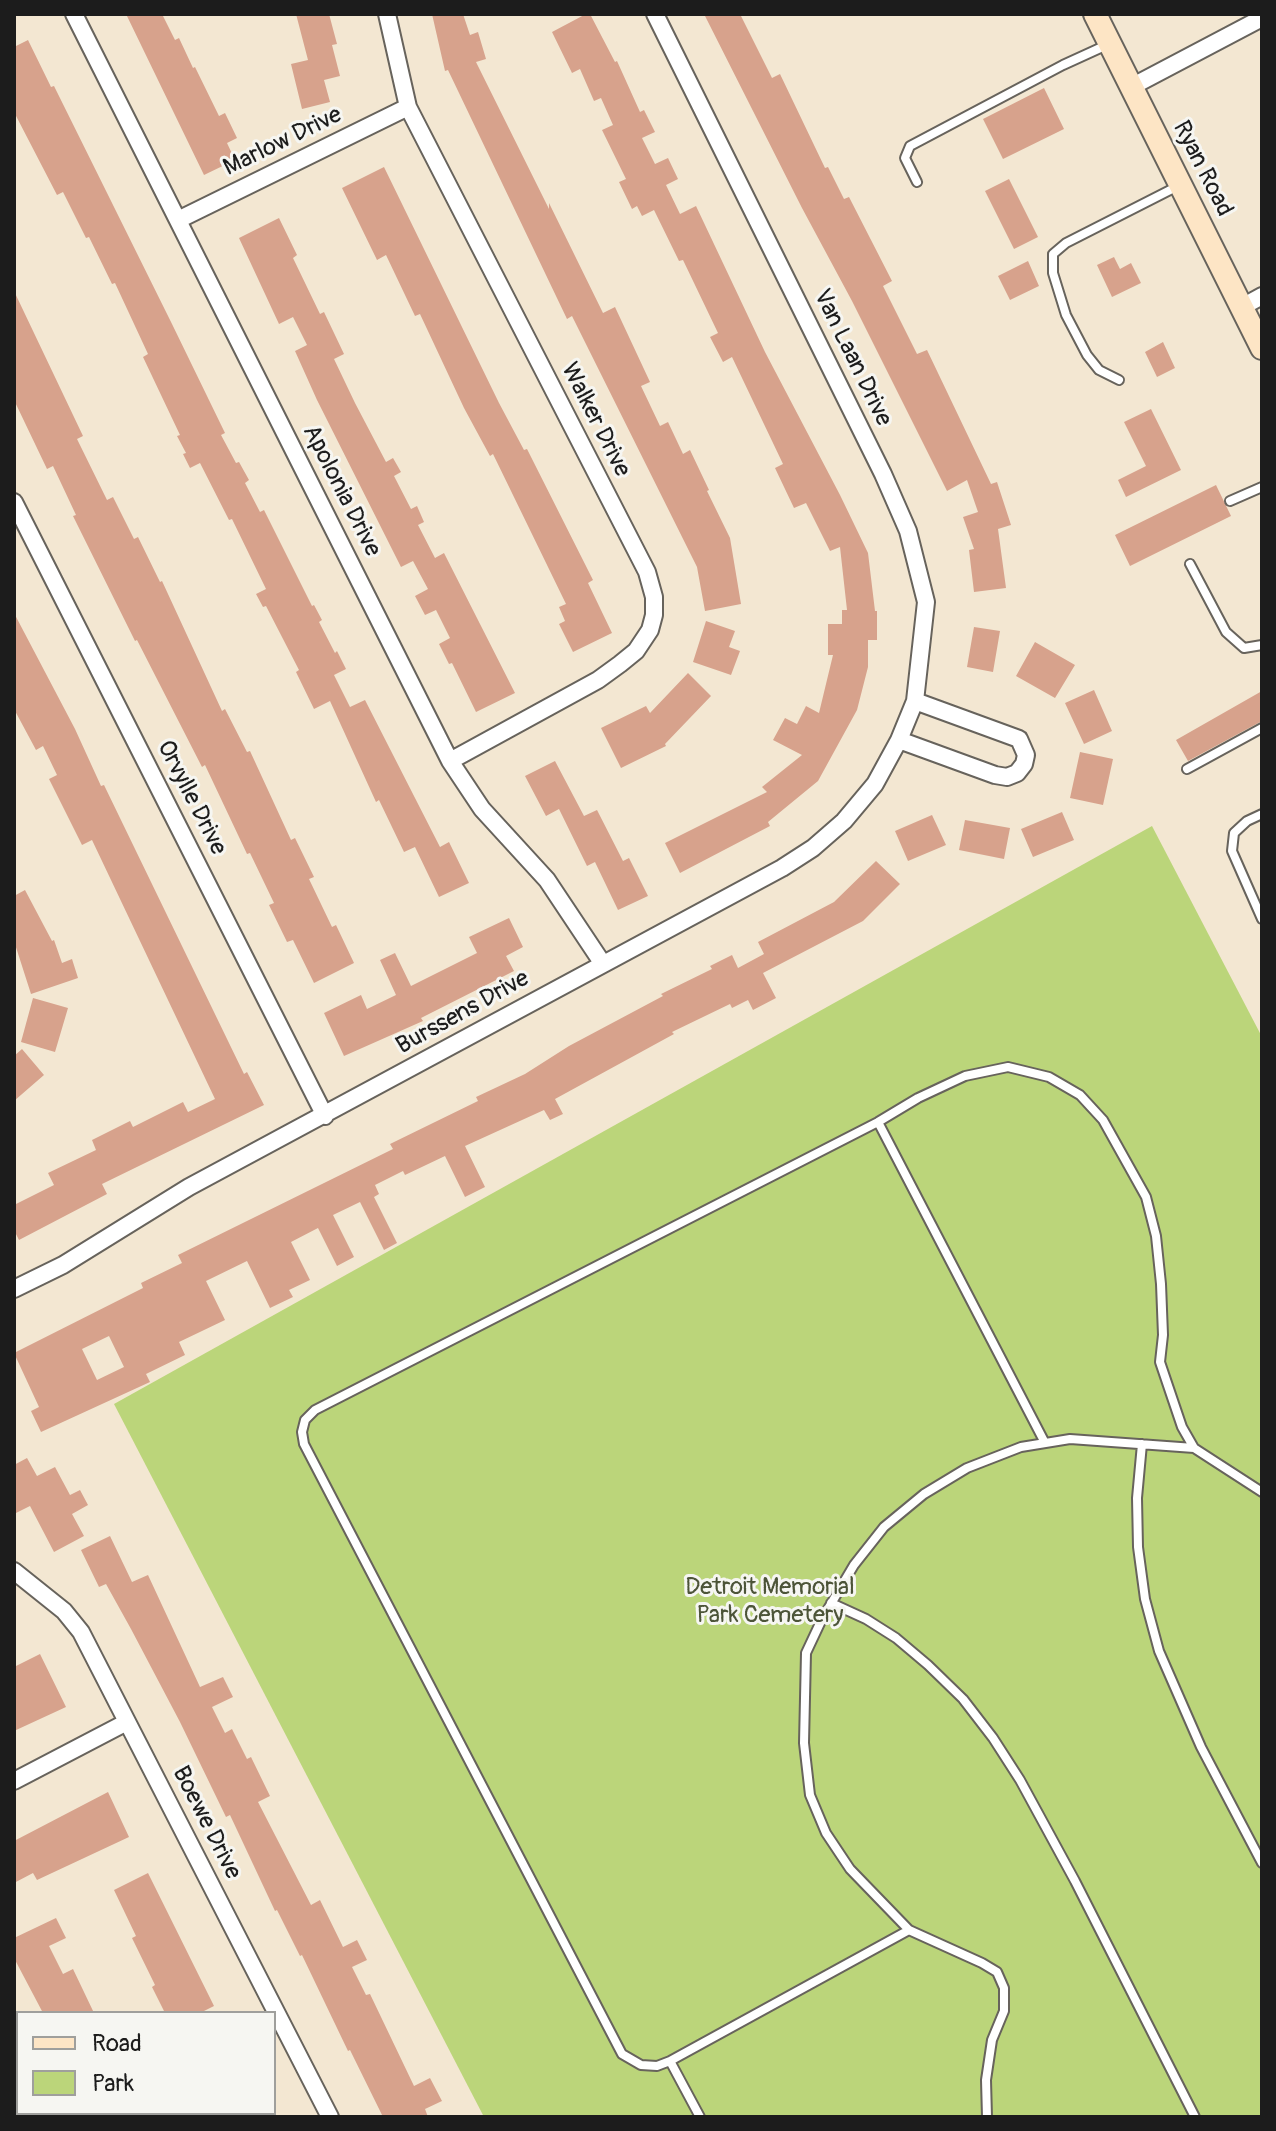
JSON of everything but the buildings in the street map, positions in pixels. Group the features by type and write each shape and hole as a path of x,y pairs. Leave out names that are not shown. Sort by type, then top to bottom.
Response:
{"main road":[{"name":"Ryan Road","path":"1095,14 1262,348"}],"street":[{"name":"Apolonia Drive","path":"74,14 450,761 482,809 547,880 603,964"},
{"name":"Walker Drive","path":"387,14 408,107 647,572 654,597 650,630 636,651 620,664 598,680 450,761"},
{"name":"Van Laan Drive","path":"655,14 883,474 908,531 926,602 915,701 899,740"},
{"path":"1131,87 1262,18"},
{"name":"Marlow Drive","path":"178,220 408,107"},
{"path":"1242,307 1262,296"},
{"name":"Orvylle Drive","path":"14,502 325,1116"},
{"path":"899,740 995,775 1007,777 1017,773 1024,764 1026,755 1019,739 915,701"},
{"name":"Burssens Drive","path":"14,1289 63,1265 189,1187 782,868 813,848 844,821 875,784 899,740"},
{"name":"Boewe Drive","path":"14,1571 64,1611 81,1632 276,2011"},
{"path":"14,1781 127,1722"},
{"name":"Boewe Drive","path":"276,2012 330,2117"}],"lane":[{"path":"917,182 905,158 910,146 1063,65 1110,44"},
{"path":"1119,380 1099,370 1087,355 1066,315 1053,273 1053,254 1066,243 1181,185"},
{"path":"1230,501 1262,487"},
{"path":"1190,564 1226,632 1244,648 1262,645"},
{"path":"1187,769 1262,728"},
{"path":"1262,814 1247,821 1234,833 1232,851 1262,919"},
{"path":"909,1930 670,2061 657,2066 641,2065 622,2054 304,1444 302,1432 305,1420 315,1410 878,1122 918,1098 965,1076 1008,1067 1049,1077 1080,1095 1103,1120 1146,1197 1156,1236 1161,1284 1163,1335 1160,1362 1182,1427 1194,1448 1262,1492"},
{"path":"878,1122 1044,1441"},
{"path":"987,2117 986,2080 992,2040 1004,2011 1004,1988 997,1972 909,1930 850,1869 826,1833 810,1795 804,1743 806,1653 854,1565 884,1527 924,1494 967,1468 1044,1441 1070,1439 1194,1448"},
{"path":"1142,1444 1137,1498 1138,1547 1145,1599 1159,1651 1201,1747 1262,1863"},
{"path":"831,1603 866,1619 896,1638 963,1699 993,1738 1020,1780 1075,1881 1195,2117"},
{"path":"670,2061 700,2117"}],"green space":[{"name":"Detroit Memorial Park Cemetery","path":"1152,826 1262,1037 1262,2117 484,2117 114,1404"}]}
